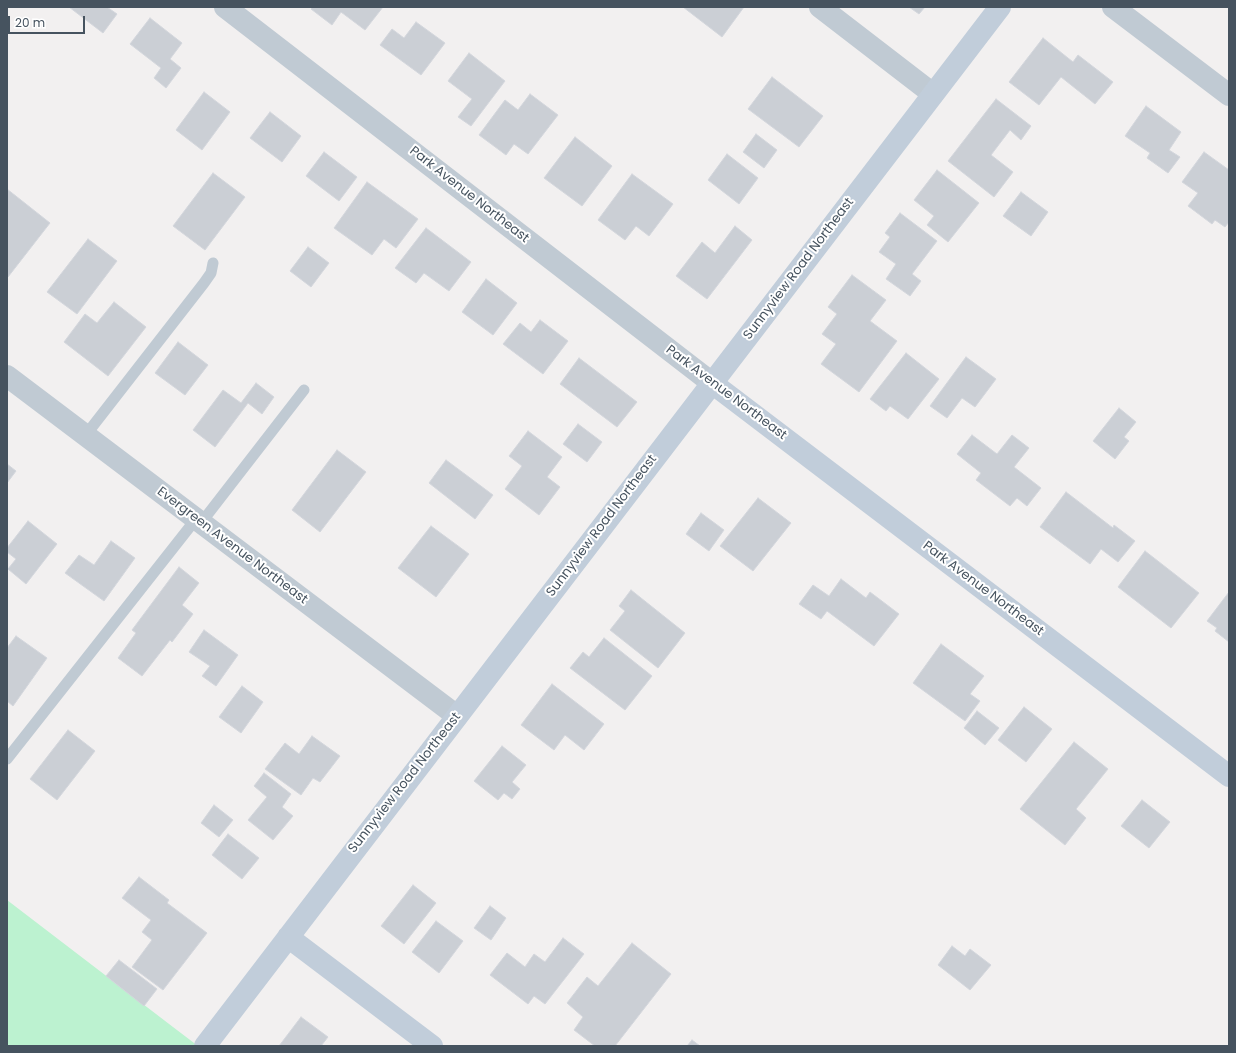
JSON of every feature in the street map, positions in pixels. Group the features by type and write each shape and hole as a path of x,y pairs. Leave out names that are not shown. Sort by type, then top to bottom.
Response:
{"main road":[{"name":"Sunnyview Road Northeast","path":"205,1046 1000,7"},
{"name":"Park Avenue Northeast","path":"712,383 1229,776"},
{"path":"288,937 432,1046"}],"street":[{"name":"Park Avenue Northeast","path":"225,7 712,383"},
{"path":"820,7 934,94"},
{"path":"1113,7 1229,95"},
{"name":"Evergreen Avenue Northeast","path":"7,376 457,716"}],"lane":[{"path":"85,436 204,283 210,273 213,263"},
{"path":"7,758 304,390"}],"green space":[{"path":"7,900 173,1027 198,1046 7,1046"}],"building":[{"path":"69,7 107,7 117,14 103,33"},
{"path":"313,7 383,7 365,30 341,12 332,25 311,9"},
{"path":"683,7 744,7 722,37"},
{"path":"909,7 925,7 919,14"},
{"path":"150,18 182,43 170,59 181,68 166,88 154,78 161,68 130,44"},
{"path":"416,22 445,43 421,75 380,45 392,29 404,38"},
{"path":"1043,38 1073,62 1078,55 1113,82 1095,104 1061,77 1039,105 1009,82"},
{"path":"469,53 505,81 471,126 458,117 472,99 448,81"},
{"path":"772,77 823,116 799,147 748,109"},
{"path":"204,92 230,112 202,150 176,130"},
{"path":"530,94 558,115 528,154 514,144 506,155 479,135 505,100 518,110"},
{"path":"996,99 1031,126 1021,140 1010,130 991,155 1013,172 994,197 948,161"},
{"path":"1146,106 1181,132 1169,150 1180,157 1168,173 1147,158 1150,153 1125,136"},
{"path":"270,112 301,136 282,162 250,138"},
{"path":"756,134 777,150 764,168 743,152"},
{"path":"575,137 612,166 582,206 544,178"},
{"path":"324,152 357,177 339,201 306,176"},
{"path":"1204,152 1229,170 1229,222 1225,227 1215,220 1212,224 1188,206 1198,193 1182,182"},
{"path":"727,154 758,178 739,204 708,180"},
{"path":"937,170 979,203 948,242 927,225 934,216 914,200"},
{"path":"213,173 245,197 205,250 173,226"},
{"path":"632,174 673,204 649,236 636,226 625,240 598,220"},
{"path":"367,182 418,219 396,248 384,239 372,255 334,228"},
{"path":"7,189 50,223 8,277 7,277"},
{"path":"1021,192 1048,212 1031,236 1003,216"},
{"path":"900,213 937,241 912,274 921,281 910,296 886,279 896,264 879,252 890,237 885,233"},
{"path":"735,226 752,240 707,299 676,276 702,242 715,253"},
{"path":"426,228 471,262 449,291 424,273 416,283 395,268"},
{"path":"88,239 117,261 77,314 47,292"},
{"path":"308,247 329,263 311,287 290,271"},
{"path":"852,275 886,300 870,321 897,341 859,392 821,364 836,344 822,334 837,314 828,307"},
{"path":"486,279 517,303 493,335 462,312"},
{"path":"114,302 146,327 108,376 64,342 85,314 97,323"},
{"path":"540,320 568,341 543,374 503,344 520,323 531,332"},
{"path":"178,342 208,365 185,395 155,373"},
{"path":"906,353 939,379 908,419 890,406 886,411 870,399"},
{"path":"966,357 996,379 975,407 962,398 947,418 930,406"},
{"path":"579,358 637,402 617,427 560,384"},
{"path":"256,383 274,397 262,414 248,403 215,447 193,430 223,390 241,403"},
{"path":"1119,408 1136,422 1124,437 1129,441 1115,459 1093,441"},
{"path":"578,424 602,442 587,462 563,444"},
{"path":"528,431 562,457 547,477 560,487 539,515 505,489 522,466 509,456"},
{"path":"972,435 997,454 1012,435 1029,448 1014,467 1041,488 1027,506 1017,498 1010,506 976,480 981,473 957,454"},
{"path":"337,450 366,472 320,532 292,510"},
{"path":"446,460 493,495 475,519 429,483"},
{"path":"7,464 16,471 7,483"},
{"path":"1066,492 1113,528 1114,525 1135,541 1118,562 1101,549 1090,564 1040,527"},
{"path":"758,498 791,523 753,571 720,546"},
{"path":"701,513 724,530 709,551 686,534"},
{"path":"28,521 57,544 26,584 8,569 16,559 7,552 7,548"},
{"path":"431,526 469,554 436,597 398,568"},
{"path":"111,541 135,558 104,601 65,573 79,555 94,565"},
{"path":"1145,551 1199,593 1171,628 1118,587"},
{"path":"179,567 199,583 182,605 193,614 172,642 170,640 142,676 118,658 136,633 132,630"},
{"path":"841,579 866,598 870,592 899,614 874,646 827,611 821,619 799,604 813,585 829,596"},
{"path":"631,590 685,633 658,668 610,630 625,611 619,606"},
{"path":"1229,592 1229,642 1215,631 1217,628 1207,621"},
{"path":"204,630 238,655 216,686 202,676 210,666 189,652"},
{"path":"16,636 47,658 13,706 7,701 7,648"},
{"path":"604,638 652,676 625,710 570,668 583,652 589,657"},
{"path":"941,644 984,676 970,694 980,701 965,721 913,683"},
{"path":"552,684 604,724 584,750 565,735 554,750 521,725"},
{"path":"242,686 263,702 241,733 219,717"},
{"path":"1024,707 1052,729 1026,762 998,740"},
{"path":"977,711 999,728 985,745 964,728"},
{"path":"68,730 95,751 57,800 30,779"},
{"path":"312,736 340,756 320,782 313,778 301,795 265,769 285,743 299,754"},
{"path":"1074,742 1108,769 1076,809 1086,818 1065,845 1020,809"},
{"path":"502,746 526,765 512,782 520,789 512,799 504,793 498,800 474,781"},
{"path":"264,773 291,794 282,807 293,816 273,840 248,820 267,797 254,786"},
{"path":"1142,800 1170,822 1149,848 1121,826"},
{"path":"214,805 233,820 219,837 201,823"},
{"path":"228,834 259,858 242,879 212,855"},
{"path":"139,877 169,900 167,903 207,933 163,990 132,967 152,940 142,932 151,920 122,898"},
{"path":"413,885 436,903 404,944 381,926"},
{"path":"490,906 506,918 491,940 474,928"},
{"path":"436,921 463,941 439,973 412,952"},
{"path":"563,938 584,954 545,1004 534,996 528,1004 490,975 507,953 525,967 534,954 545,962"},
{"path":"632,943 671,974 615,1046 595,1046 574,1030 583,1017 567,1003 587,977 598,986"},
{"path":"952,946 965,956 970,949 991,965 970,990 938,965"},
{"path":"119,960 157,989 144,1006 106,976"},
{"path":"301,1017 328,1037 321,1046 279,1046"},
{"path":"692,1040 700,1046 687,1046"}]}
